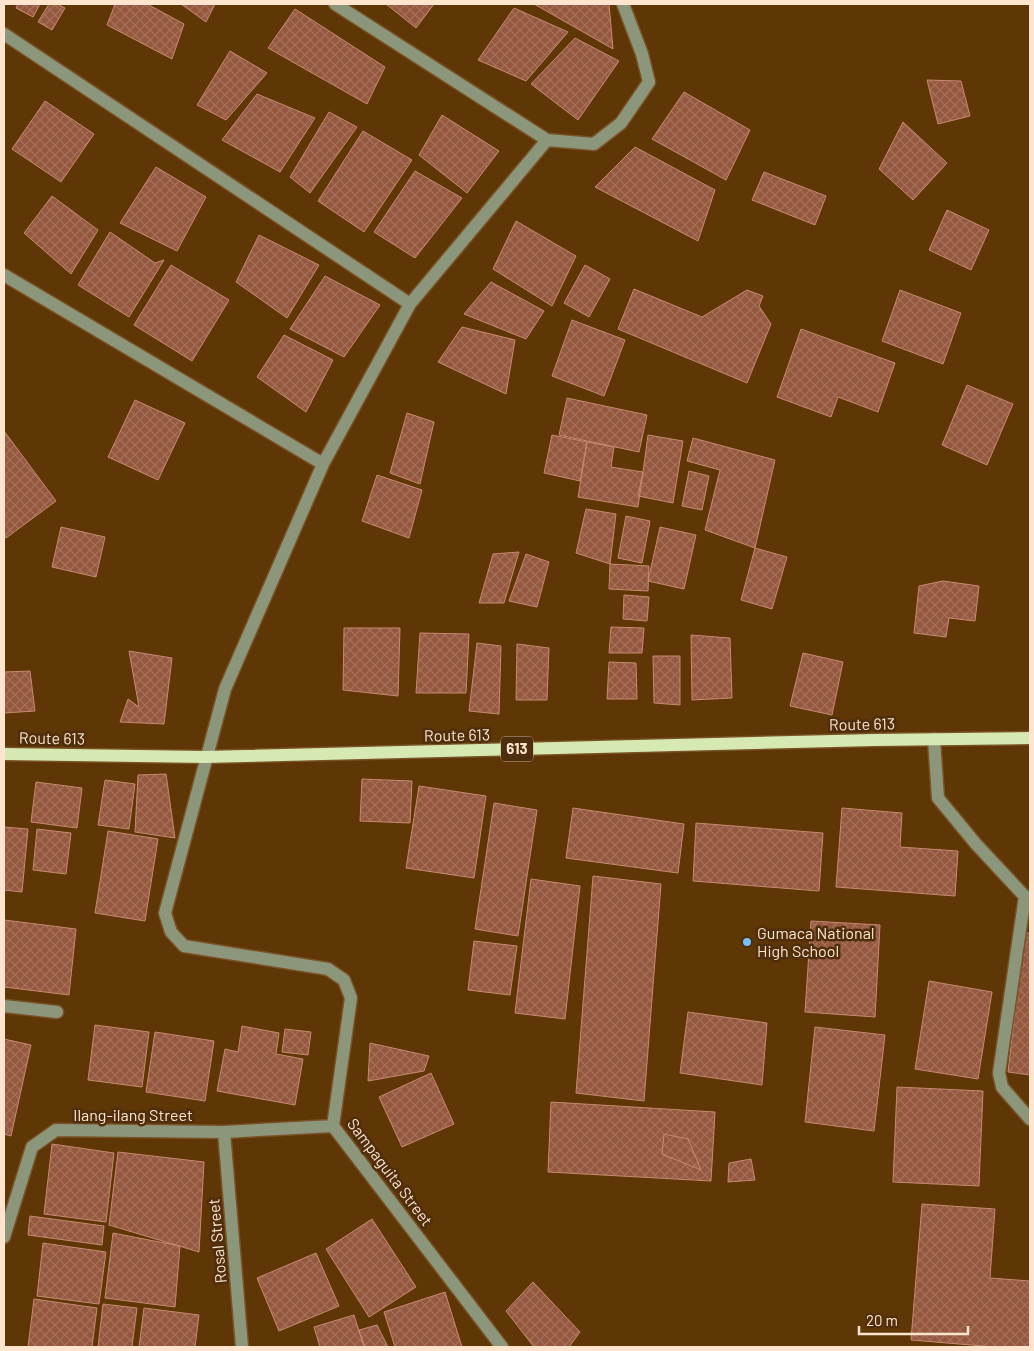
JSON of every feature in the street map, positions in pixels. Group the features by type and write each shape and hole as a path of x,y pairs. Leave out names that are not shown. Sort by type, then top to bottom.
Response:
{"main road":[{"name":"Route 613","path":"4,754 205,757 1030,738"}],"street":[{"path":"335,4 547,140 594,144 621,123 648,82 642,54 622,4"},
{"path":"4,34 410,304"},
{"path":"205,757 225,689 323,464 410,304 547,140"},
{"path":"4,275 323,464"},
{"path":"934,739 938,798 976,844 1028,899 999,1073 1002,1088 1030,1120"},
{"name":"Sampaguita Street","path":"205,757 165,913 172,932 184,946 328,969 344,980 350,998 333,1126 502,1347"},
{"path":"4,1006 57,1012"},
{"name":"Ilang-ilang Street","path":"4,1237 32,1147 56,1130 224,1132 333,1126"},
{"name":"Rosal Street","path":"224,1132 242,1347"}],"building":[{"path":"18,4 40,4 33,17 16,8"},
{"path":"49,4 57,4 65,8 52,30 38,22"},
{"path":"115,4 147,4 184,24 172,59 107,25"},
{"path":"181,4 215,4 206,22"},
{"path":"386,4 434,4 416,28"},
{"path":"534,4 609,4 613,49"},
{"path":"514,8 568,32 526,81 478,60"},
{"path":"295,9 385,67 367,104 268,48"},
{"path":"575,38 619,61 578,120 531,84"},
{"path":"230,51 267,73 226,120 197,105"},
{"path":"927,80 961,81 970,116 938,124"},
{"path":"684,92 750,130 726,180 652,139"},
{"path":"257,94 315,118 280,172 222,140"},
{"path":"45,101 94,134 61,182 12,149"},
{"path":"329,112 357,127 310,193 290,177"},
{"path":"442,115 499,151 467,193 419,155"},
{"path":"903,122 947,163 913,200 879,169"},
{"path":"363,131 412,160 364,232 318,201"},
{"path":"635,147 715,190 698,241 595,187"},
{"path":"156,167 206,197 177,251 120,223"},
{"path":"415,171 462,198 415,258 374,232"},
{"path":"764,172 826,196 815,225 752,200"},
{"path":"52,196 98,230 71,274 24,233"},
{"path":"947,210 989,230 971,270 929,250"},
{"path":"516,221 576,256 552,306 493,269"},
{"path":"110,232 155,263 164,260 129,317 78,285"},
{"path":"259,235 319,265 287,318 236,282"},
{"path":"171,265 229,300 192,361 134,325"},
{"path":"585,265 610,279 589,317 564,303"},
{"path":"325,276 380,305 344,357 290,329"},
{"path":"491,282 544,311 526,339 464,314"},
{"path":"634,289 702,317 747,290 763,296 759,306 771,324 747,383 618,329"},
{"path":"900,290 961,313 943,364 882,341"},
{"path":"572,320 625,340 604,396 552,376"},
{"path":"462,327 515,340 506,394 438,362"},
{"path":"801,329 895,363 878,412 838,397 831,417 777,397"},
{"path":"284,335 333,360 306,412 257,377"},
{"path":"967,385 1013,404 987,465 942,445"},
{"path":"567,398 647,415 639,452 559,435"},
{"path":"135,400 185,423 158,480 108,457"},
{"path":"407,413 434,422 420,484 390,473"},
{"path":"4,431 56,501 6,538 4,535"},
{"path":"552,435 587,442 580,481 544,473"},
{"path":"648,435 683,441 673,503 638,496"},
{"path":"693,438 775,460 755,548 705,530 720,470 687,461"},
{"path":"587,442 614,447 611,467 643,472 638,507 578,497"},
{"path":"689,471 709,476 702,510 682,506"},
{"path":"377,475 422,490 409,538 362,521"},
{"path":"586,509 616,514 610,564 576,553"},
{"path":"626,516 650,521 642,563 618,558"},
{"path":"61,527 105,537 96,577 52,567"},
{"path":"660,527 696,535 684,589 648,581"},
{"path":"755,548 787,557 772,609 741,600"},
{"path":"519,552 504,603 479,603 493,554"},
{"path":"526,554 549,562 537,607 509,601"},
{"path":"610,564 649,566 648,591 609,589"},
{"path":"943,581 979,586 975,621 949,618 946,637 914,633 919,586"},
{"path":"624,595 649,597 647,621 623,619"},
{"path":"611,627 644,628 642,653 609,653"},
{"path":"344,628 400,628 398,696 343,690"},
{"path":"420,633 469,634 466,693 416,693"},
{"path":"691,635 730,638 732,698 692,700"},
{"path":"477,643 501,646 499,714 469,711"},
{"path":"517,644 549,648 547,700 516,700"},
{"path":"129,651 172,658 164,724 120,722 128,699 139,707"},
{"path":"803,653 843,662 832,715 790,706"},
{"path":"653,656 680,656 680,705 654,703"},
{"path":"609,662 636,663 637,699 607,699"},
{"path":"30,671 35,711 4,713 4,672"},
{"path":"166,774 175,838 135,832 138,775"},
{"path":"362,779 412,781 410,823 360,821"},
{"path":"105,780 135,784 129,829 98,825"},
{"path":"36,782 82,788 77,828 31,822"},
{"path":"419,786 486,796 474,878 406,868"},
{"path":"494,803 537,810 518,936 475,929"},
{"path":"573,808 684,824 678,873 566,858"},
{"path":"842,808 902,813 900,847 958,851 955,896 836,887"},
{"path":"696,823 823,833 819,891 693,881"},
{"path":"4,827 28,829 22,892 4,890"},
{"path":"37,829 71,833 66,874 33,870"},
{"path":"108,831 158,839 145,921 95,913"},
{"path":"593,876 661,884 644,1101 576,1093"},
{"path":"531,879 580,886 565,1019 515,1013"},
{"path":"4,920 76,929 69,995 4,987"},
{"path":"811,921 880,925 875,1017 805,1012"},
{"path":"1024,933 1030,933 1030,1075 1008,1072"},
{"path":"474,941 517,946 510,995 468,990"},
{"path":"929,981 992,992 978,1079 915,1069"},
{"path":"688,1012 767,1023 762,1085 680,1073"},
{"path":"95,1025 149,1032 142,1087 88,1080"},
{"path":"242,1026 279,1033 276,1054 303,1059 295,1105 217,1091 225,1049 238,1052"},
{"path":"815,1027 885,1035 874,1131 805,1122"},
{"path":"285,1029 311,1032 308,1055 282,1052"},
{"path":"155,1032 214,1041 205,1101 146,1092"},
{"path":"4,1039 31,1045 11,1136 4,1134"},
{"path":"370,1043 429,1056 424,1071 368,1081"},
{"path":"431,1073 454,1124 402,1147 379,1097"},
{"path":"897,1087 983,1091 979,1186 893,1182"},
{"path":"551,1102 715,1112 711,1181 548,1172"},
{"path":"664,1134 688,1139 701,1170 662,1154"},
{"path":"52,1144 114,1153 106,1222 44,1214"},
{"path":"118,1152 204,1162 199,1252 109,1225"},
{"path":"751,1159 755,1180 728,1182 729,1163"},
{"path":"922,1204 995,1209 990,1278 1030,1281 1030,1347 995,1347 911,1340"},
{"path":"30,1216 104,1226 102,1245 28,1235"},
{"path":"372,1219 416,1287 369,1317 326,1249"},
{"path":"113,1233 180,1246 175,1307 105,1298"},
{"path":"43,1243 106,1252 99,1304 37,1296"},
{"path":"316,1253 339,1306 279,1331 257,1278"},
{"path":"533,1282 580,1332 569,1347 534,1347 506,1311"},
{"path":"445,1292 462,1347 395,1347 384,1312"},
{"path":"34,1299 97,1308 92,1347 28,1347"},
{"path":"103,1304 137,1308 132,1347 98,1347"},
{"path":"144,1308 199,1315 195,1347 139,1347"},
{"path":"354,1315 364,1347 320,1347 314,1327"},
{"path":"377,1325 388,1347 365,1347 359,1330"}],"place":[{"name":"Gumaca National High School","path":"747,942"}]}
